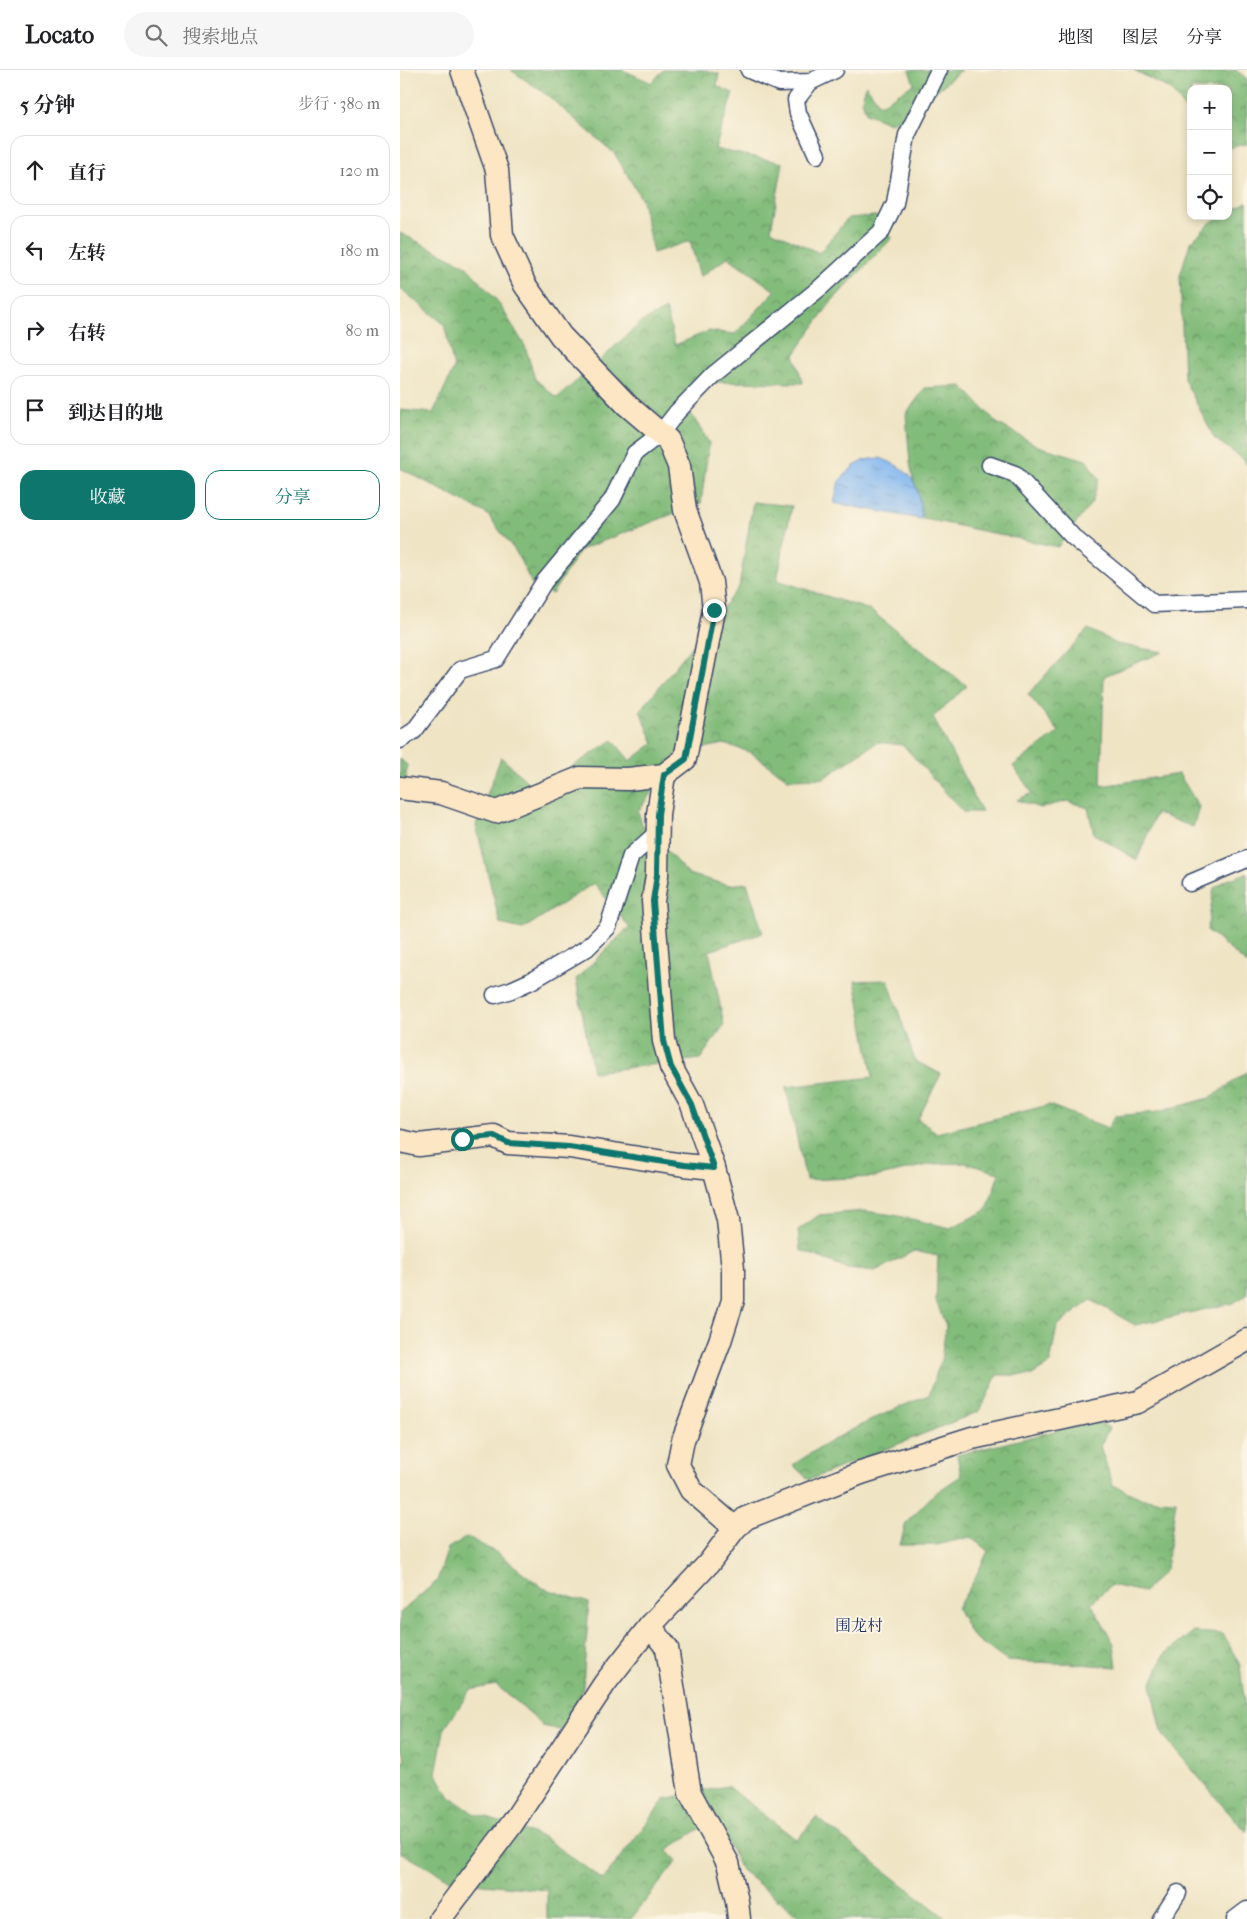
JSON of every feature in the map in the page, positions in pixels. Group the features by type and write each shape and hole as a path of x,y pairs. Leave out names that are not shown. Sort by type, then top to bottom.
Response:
{"street":[{"path":"400,780 400,788 441,793 496,812 580,778 628,779 664,775 686,759 714,610 711,582 685,510 679,466 664,437 627,405 561,336 524,285 502,235 497,170 462,70"},
{"path":"749,70 779,83 810,82 835,70"},
{"path":"400,740 414,731 460,670 496,659 544,582 612,500 635,452 664,437 677,412 713,375 821,287 881,232 895,203 907,135 939,70"},
{"path":"810,82 796,100 798,113 817,155"},
{"path":"990,465 1015,474 1073,537 1154,604 1247,600"},
{"path":"664,775 658,814 657,875 653,901 664,1041 671,1067 692,1105 714,1168 728,1220 733,1269 733,1300 683,1440 678,1465 691,1490 735,1528"},
{"path":"494,995 531,981 586,948 608,927 632,856 658,832"},
{"path":"1190,883 1247,859"},
{"path":"400,1141 419,1145 494,1136 508,1143 569,1147 714,1168"},
{"path":"440,1919 512,1824 605,1683 650,1626 709,1563 735,1528 746,1518 861,1473 963,1441 1138,1402 1247,1340"},
{"path":"650,1626 667,1648 690,1794 728,1863 737,1901 738,1919"},
{"path":"1161,1919 1178,1893"},
{"path":"1235,1919 1247,1910"}],"green space":[{"path":"511,70 623,70 652,83 663,70 704,70 719,74 717,86 733,93 715,149 783,163 771,230 819,253 848,218 876,216 892,238 831,302 794,355 803,383 713,382 689,410 709,443 701,503 580,550 552,594 532,584 516,552 487,514 400,468 400,410 433,413 454,368 444,324 400,288 400,233 465,265 498,302 525,346 535,379 557,398 641,322 666,309 675,345 709,331 735,334 775,291 728,257 700,277 690,241 653,253 642,200 615,154 547,95"},
{"path":"909,70 961,70 906,117 890,123 866,113 862,100 866,85 880,105 914,84"},
{"path":"1134,70 1173,70 1177,75 1236,70 1247,79 1247,144 1232,147 1232,85 1187,85 1187,113 1171,90"},
{"path":"1247,202 1247,465 1242,458 1215,439 1184,379 1180,275 1190,243 1214,220 1232,220 1232,210"},
{"path":"962,386 997,423 1038,446 1086,460 1099,479 1092,502 1058,547 921,518 910,463 906,414 925,388"},
{"path":"753,502 792,506 777,580 870,610 967,686 933,717 982,812 963,812 903,745 877,742 824,778 788,779 750,752 724,744 678,753 638,812 642,824 688,874 728,885 747,883 763,933 709,951 724,1025 700,1059 593,1072 576,979 629,927 594,883 523,929 500,924 476,825 501,757 536,790 613,740 630,761 654,743 640,711 739,587"},
{"path":"1088,629 1117,644 1163,652 1104,676 1101,786 1179,774 1199,807 1193,827 1156,813 1137,860 1094,834 1088,808 1067,801 1040,808 1017,800 1032,793 1013,766 1059,732 1028,694"},
{"path":"400,759 407,765 405,795 400,796"},
{"path":"1247,873 1247,964 1207,930 1214,888 1227,880"},
{"path":"888,980 915,1061 941,1074 918,1119 937,1133 1049,1105 1108,1128 1115,1116 1158,1112 1210,1098 1247,1072 1247,1295 1233,1303 1135,1325 1091,1300 1057,1326 1050,1364 1032,1375 997,1375 980,1411 809,1480 793,1465 859,1426 929,1395 941,1360 946,1326 936,1301 938,1256 914,1251 875,1271 847,1268 800,1250 798,1230 819,1215 864,1211 894,1215 950,1228 987,1210 999,1173 965,1163 932,1164 875,1177 806,1180 786,1087 873,1077 855,981"},
{"path":"1096,1421 1109,1428 1100,1446 1113,1485 1143,1499 1176,1501 1166,1569 1144,1592 1111,1585 1091,1603 1114,1644 1117,1667 1007,1661 972,1636 957,1608 972,1584 988,1551 970,1537 937,1545 900,1545 906,1523 934,1494 961,1476 957,1455"},
{"path":"467,1537 499,1554 543,1588 589,1603 583,1686 572,1733 543,1726 496,1685 470,1690 444,1730 436,1773 450,1797 473,1813 543,1837 603,1880 665,1799 727,1786 797,1840 816,1817 947,1919 803,1919 741,1870 716,1818 667,1850 677,1861 631,1919 547,1919 547,1890 452,1881 400,1852 400,1764 405,1759 400,1748 400,1613 437,1581 448,1548"},
{"path":"1193,1632 1223,1634 1240,1665 1247,1725 1247,1832 1163,1735 1151,1685 1164,1655"}],"water":[{"path":"880,458 895,464 911,478 917,491 921,519 834,503 839,481 853,467 864,460"}],"district":[{"name":"围龙村","path":"859,1625"}],"route":[{"path":"462,1139 494,1136 508,1143 569,1147 714,1168 692,1105 671,1067 664,1041 653,901 657,875 658,814 664,775 686,759 714,610"}]}
